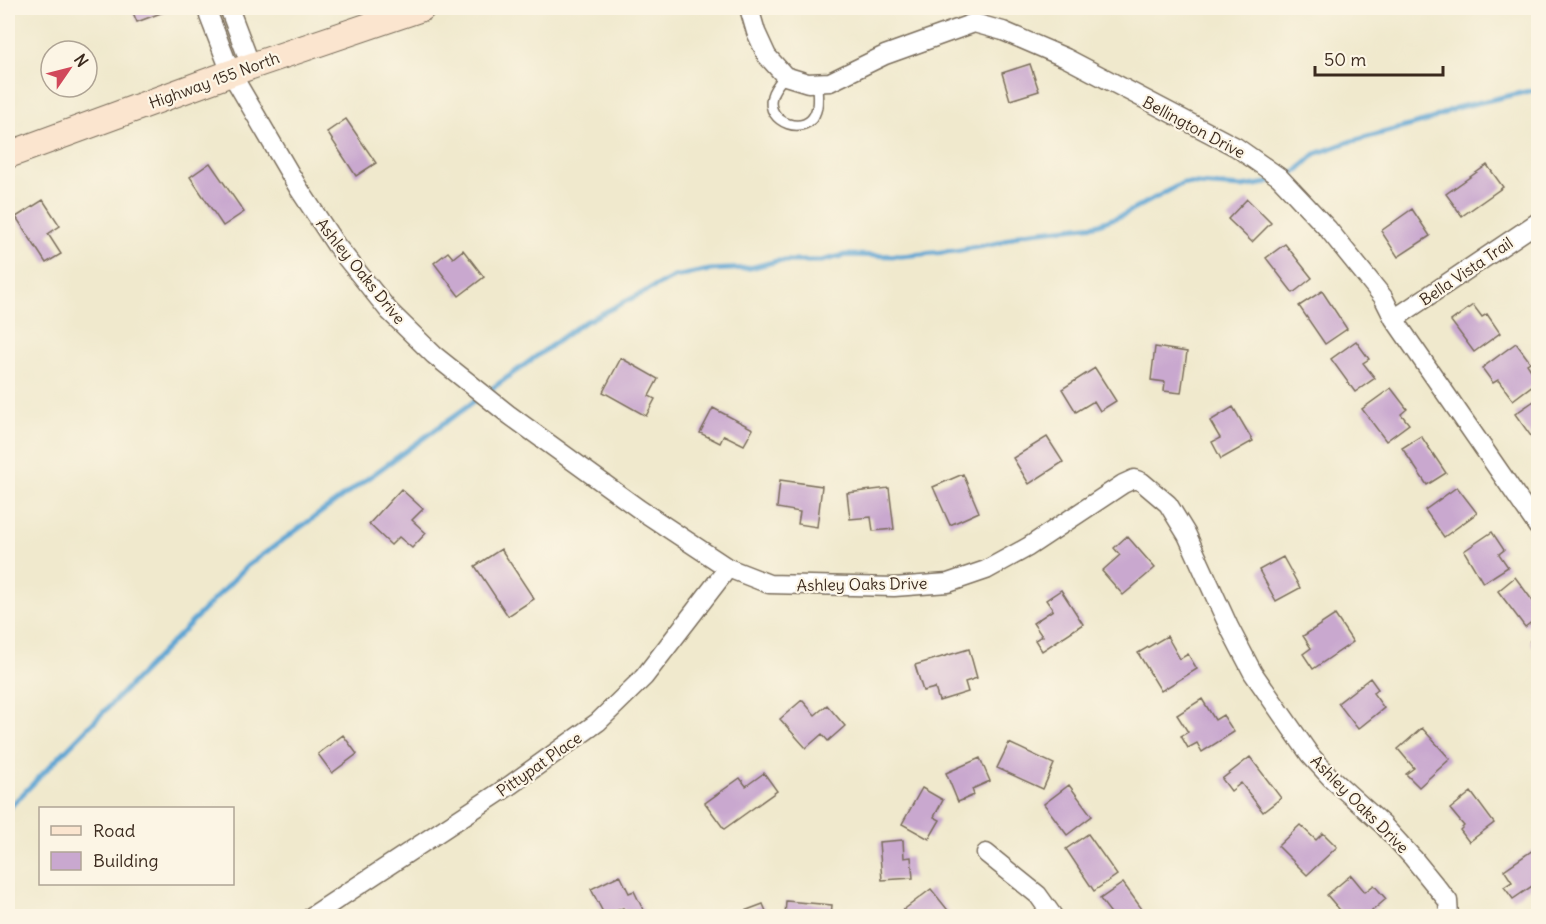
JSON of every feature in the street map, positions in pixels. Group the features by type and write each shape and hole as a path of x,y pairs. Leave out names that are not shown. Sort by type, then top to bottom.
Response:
{"main road":[{"name":"Highway 155 North","path":"8,155 241,70 422,8"}],"street":[{"path":"208,8 209,16 241,70"},
{"path":"229,8 241,70"},
{"path":"737,8 756,32"},
{"path":"749,8 756,32 767,56 785,76"},
{"name":"Bellington Drive","path":"785,76 808,83 830,82 885,55 974,23 1004,31 1066,58 1236,147 1279,177 1342,246 1383,297 1394,319 1539,527"},
{"name":"Ashley Oaks Drive","path":"241,70 299,189 336,245 390,311 434,355 508,414 639,509 728,568 769,584 894,587 948,583 986,570 1028,547 1123,484 1134,479 1142,482 1168,504 1187,535 1229,627 1253,673 1273,703 1310,755 1331,778 1383,825 1413,858 1448,901 1449,916"},
{"name":"Bella Vista Trail","path":"1394,319 1539,222"},
{"name":"Pittypat Place","path":"312,916 509,786 598,722 644,677 728,568"},
{"path":"986,853 1038,895 1053,916"}],"lane":[{"path":"785,76 772,95 772,106 777,117 789,125 802,124 813,117 817,110 817,83"}],"building":[{"path":"131,8 174,8 137,22"},
{"path":"1030,64 1039,91 1010,100 1002,73"},
{"path":"346,119 376,163 356,176 327,132"},
{"path":"210,163 244,212 223,226 190,177"},
{"path":"1487,165 1503,187 1462,216 1446,194"},
{"path":"1247,199 1271,223 1252,242 1228,219"},
{"path":"43,200 60,226 48,234 61,254 46,263 16,217"},
{"path":"1412,209 1430,236 1398,257 1381,231"},
{"path":"1285,244 1312,278 1293,293 1266,258"},
{"path":"463,250 484,277 459,296 434,263 448,252 453,258"},
{"path":"1322,291 1347,329 1325,344 1299,306"},
{"path":"1473,305 1482,317 1487,314 1500,333 1474,352 1451,321"},
{"path":"1356,341 1369,359 1363,363 1375,378 1355,392 1331,359"},
{"path":"1516,343 1530,362 1527,364 1538,381 1513,400 1498,380 1493,383 1482,368"},
{"path":"1155,347 1187,352 1181,393 1164,391 1165,382 1151,380"},
{"path":"621,358 658,379 649,396 655,399 646,416 603,392"},
{"path":"1095,368 1116,401 1100,411 1094,401 1076,412 1062,389"},
{"path":"1391,388 1407,409 1401,414 1409,424 1386,441 1362,409"},
{"path":"1534,401 1538,408 1538,446 1515,414"},
{"path":"1233,407 1253,441 1221,459 1212,442 1220,438 1210,421"},
{"path":"713,408 753,429 744,445 724,435 720,443 700,433"},
{"path":"1421,436 1446,473 1427,485 1402,448"},
{"path":"1047,437 1063,462 1029,484 1013,458"},
{"path":"963,474 979,512 950,525 933,487"},
{"path":"780,480 822,486 817,527 798,524 800,512 777,508"},
{"path":"1457,487 1477,513 1444,537 1425,510"},
{"path":"889,488 894,529 873,531 871,517 850,519 847,493"},
{"path":"401,489 423,509 412,520 426,533 412,548 399,537 391,545 369,524"},
{"path":"1492,532 1504,550 1499,554 1508,567 1483,583 1464,551"},
{"path":"1127,536 1155,568 1123,595 1102,571 1120,555 1114,548"},
{"path":"501,549 534,599 508,616 475,566"},
{"path":"1283,557 1300,588 1276,601 1259,570"},
{"path":"1515,577 1538,608 1538,617 1525,627 1498,591"},
{"path":"1061,590 1083,624 1042,651 1035,640 1042,636 1033,623 1053,610 1046,600"},
{"path":"1335,615 1353,642 1313,669 1303,654 1311,648 1303,636"},
{"path":"1538,635 1538,654 1530,641"},
{"path":"1167,636 1180,659 1188,654 1197,669 1161,691 1138,653"},
{"path":"969,649 977,678 965,682 968,692 939,701 935,688 923,691 915,665"},
{"path":"1370,678 1378,689 1373,693 1384,708 1358,729 1338,703"},
{"path":"1202,699 1215,720 1223,715 1234,732 1202,752 1197,743 1188,748 1181,736 1188,732 1177,715"},
{"path":"802,700 815,715 827,705 845,726 828,741 822,734 806,748 780,719"},
{"path":"1422,728 1450,759 1419,787 1406,774 1414,768 1398,749"},
{"path":"343,735 357,754 332,773 318,754"},
{"path":"1009,743 1054,764 1043,789 997,768"},
{"path":"1250,757 1281,798 1263,812 1241,783 1231,791 1222,779"},
{"path":"980,758 990,781 972,789 974,795 958,802 946,773"},
{"path":"764,773 777,791 724,829 705,803 740,778 746,786"},
{"path":"1069,785 1092,816 1067,835 1044,804"},
{"path":"922,788 943,800 934,817 940,820 929,839 902,824"},
{"path":"1471,792 1494,823 1469,842 1460,830 1464,826 1450,809"},
{"path":"1300,825 1316,840 1323,833 1337,847 1307,875 1278,846"},
{"path":"1088,834 1117,875 1094,891 1066,849"},
{"path":"903,840 904,858 911,857 913,878 882,880 879,842"},
{"path":"1533,850 1538,858 1538,882 1513,899 1504,887 1512,882 1504,870"},
{"path":"620,875 629,893 634,891 646,916 627,916 623,908 605,916 591,889"},
{"path":"1351,875 1365,892 1374,885 1386,899 1366,916 1345,916 1327,895"},
{"path":"1123,883 1147,916 1113,916 1100,899"},
{"path":"931,889 951,914 948,916 907,916 902,911"},
{"path":"786,901 832,905 831,916 785,916"},
{"path":"763,904 768,916 731,916"}],"waterway":[{"path":"8,809 247,566 581,324 674,277 710,270 750,268 777,261 821,261 845,255 901,256 955,251 999,243 1023,233 1096,225 1123,215 1183,183 1242,187 1268,183 1296,172 1315,154 1349,142 1427,121 1455,108 1538,89"}]}
